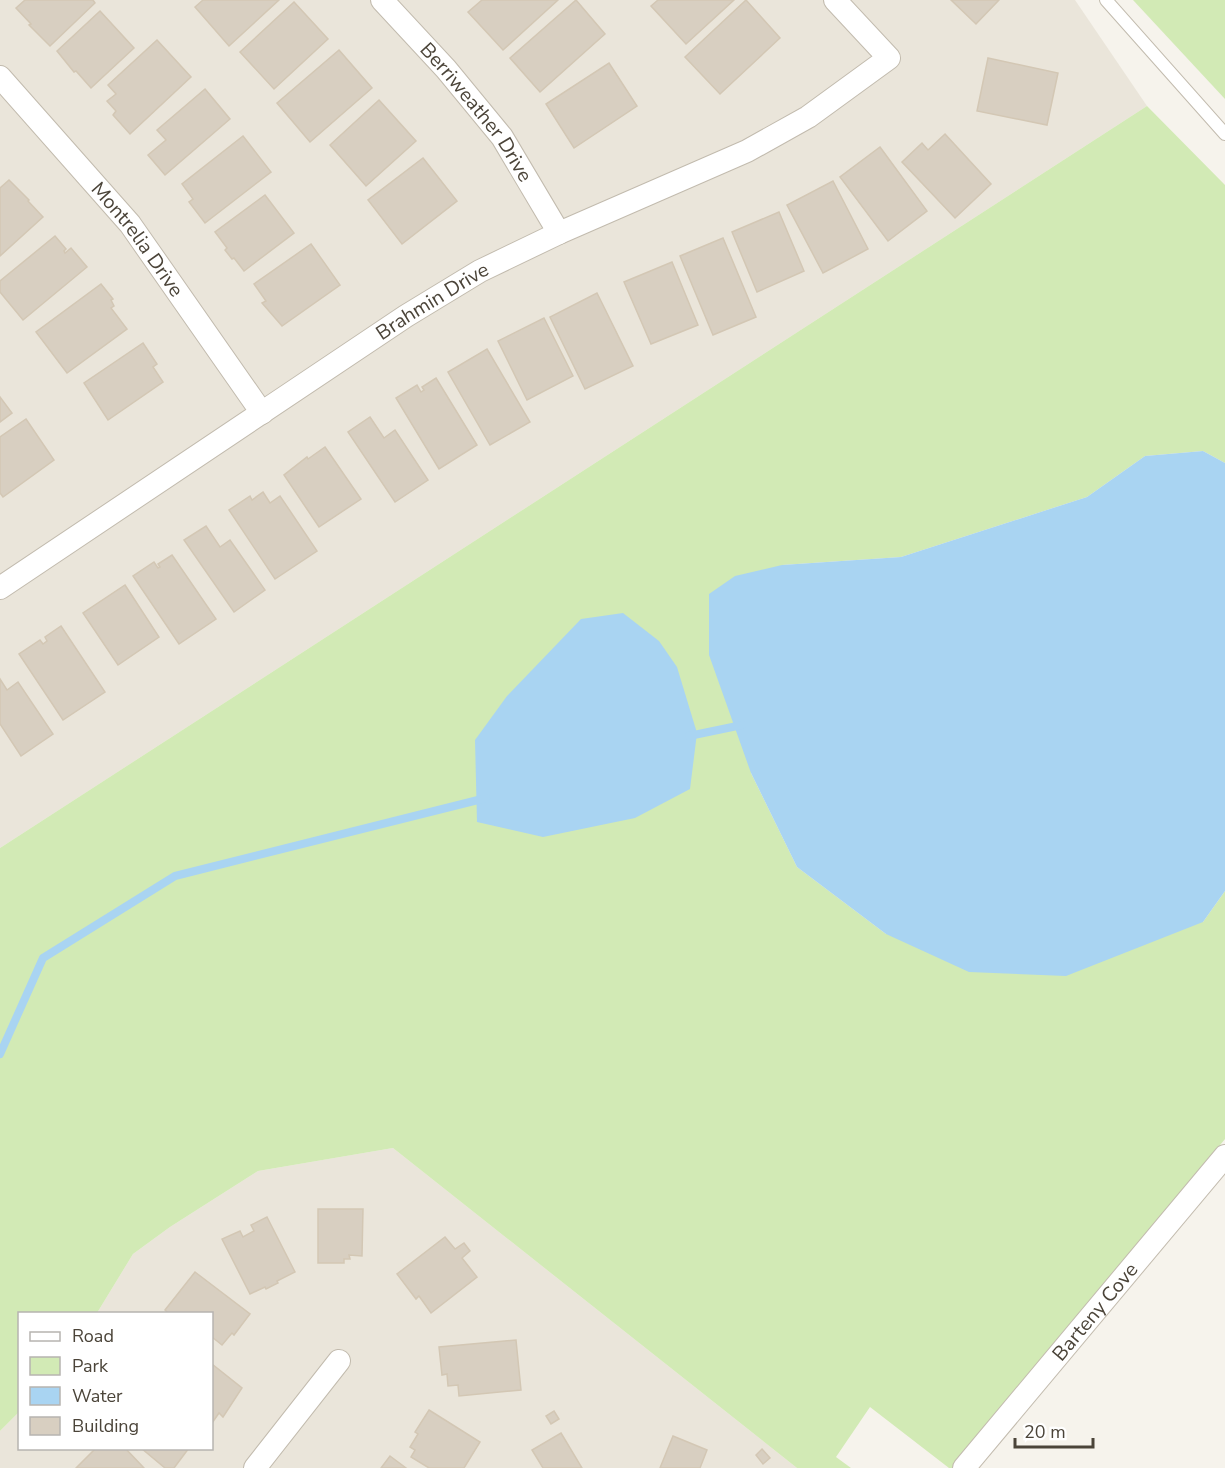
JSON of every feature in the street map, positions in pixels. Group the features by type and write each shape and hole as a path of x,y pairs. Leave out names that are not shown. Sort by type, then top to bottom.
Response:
{"street":[{"name":"Berriweather Drive","path":"382,0 446,69 502,137 559,233"},
{"name":"Brahmin Drive","path":"0,588 406,316 471,276 559,233 747,151 808,117 889,58 835,0"},
{"name":"Montrelia Drive","path":"0,77 130,224 262,413"},
{"name":"Barteny Cove","path":"964,1468 1225,1156"},
{"path":"255,1468 339,1361"}],"lane":[{"path":"1106,0 1225,134"}],"shaded area":[{"path":"0,0 1075,0 1147,106 0,848"},
{"path":"393,1148 797,1468 0,1468 0,1431 18,1413 18,1450 213,1450 213,1312 98,1312 133,1254 170,1227 258,1171"}],"green space":[{"path":"1133,0 1225,0 1225,99"},
{"path":"1147,106 1225,185 1225,463 1203,451 1145,456 1087,497 901,557 782,565 751,773 797,867 886,934 1203,922 1225,891 1225,1139 953,1468 949,1468 870,1407 836,1457 851,1468 797,1468 393,1148 258,1171 170,1227 133,1254 98,1312 18,1312 18,1413 0,1431 0,848"}],"water":[{"path":"1203,451 1225,463 1225,891 1203,922 1066,976 969,972 886,934 797,867 751,773 709,655 709,594 735,576 782,565 901,557 1087,497 1145,456"},
{"path":"623,613 659,641 677,667 697,733 690,789 635,818 543,837 477,822 475,740 507,696 581,619"}],"building":[{"path":"25,0 93,0 95,3 50,46 16,8"},
{"path":"203,0 279,0 229,46 195,7"},
{"path":"482,0 558,0 503,50 468,12"},
{"path":"576,0 605,34 540,92 510,58"},
{"path":"658,0 734,0 686,44 651,6"},
{"path":"746,0 780,38 720,94 685,57"},
{"path":"951,0 999,0 976,24"},
{"path":"294,2 328,39 274,89 240,52"},
{"path":"100,11 134,48 91,88 57,51"},
{"path":"157,40 191,77 130,134 113,115 116,111 107,101 116,94 108,85"},
{"path":"339,50 372,88 310,142 277,103"},
{"path":"988,58 1058,73 1047,125 977,111"},
{"path":"609,63 637,106 574,148 546,104"},
{"path":"205,89 230,119 165,175 148,155 166,140 157,130"},
{"path":"379,100 416,141 366,186 330,145"},
{"path":"945,134 991,184 955,218 902,162 922,143 928,150"},
{"path":"243,136 271,172 205,223 189,202 193,199 182,184"},
{"path":"880,147 927,211 888,241 840,177"},
{"path":"423,158 457,201 402,244 368,200"},
{"path":"9,180 43,217 0,256 0,188"},
{"path":"833,181 868,249 823,273 787,205"},
{"path":"265,195 294,233 244,271 225,250 227,248 215,232"},
{"path":"779,212 804,271 757,292 732,232"},
{"path":"55,236 66,249 65,253 71,248 87,267 23,320 0,292 0,281"},
{"path":"723,238 756,317 713,335 680,256"},
{"path":"311,244 340,285 282,326 262,303 266,301 254,284"},
{"path":"672,262 698,325 651,344 624,282"},
{"path":"101,284 113,299 111,300 114,306 111,308 127,329 67,373 36,332"},
{"path":"597,293 633,366 585,389 550,317"},
{"path":"544,318 573,376 527,400 498,341"},
{"path":"143,343 157,364 153,367 163,382 108,420 84,383"},
{"path":"487,349 530,422 490,445 448,372"},
{"path":"436,378 477,445 439,469 396,398 417,385 421,392 424,390 422,387"},
{"path":"0,397 12,413 0,422"},
{"path":"370,417 384,438 395,430 428,480 395,502 348,432"},
{"path":"26,419 54,460 3,497 0,493 0,437"},
{"path":"325,447 361,499 319,527 284,475 307,457 308,459"},
{"path":"263,492 270,503 280,496 317,551 275,579 229,510 250,496 252,500"},
{"path":"206,526 220,547 230,540 265,590 234,612 184,540"},
{"path":"172,555 216,619 179,644 133,576 154,562 158,568 160,567 158,564"},
{"path":"125,585 159,637 118,665 83,613"},
{"path":"61,626 105,692 63,720 19,654 40,640 43,644 47,641 45,637"},
{"path":"0,679 7,690 18,682 53,734 21,756 0,724"},
{"path":"318,1209 363,1209 362,1256 349,1255 350,1259 344,1259 344,1263 318,1263"},
{"path":"267,1217 295,1272 266,1289 265,1287 250,1294 222,1239 240,1231 243,1237 254,1231 251,1225"},
{"path":"445,1237 455,1249 464,1243 470,1251 462,1258 477,1277 431,1313 419,1296 416,1299 397,1274"},
{"path":"195,1272 250,1314 234,1335 232,1333 222,1345 213,1338 213,1312 167,1312 165,1310"},
{"path":"516,1340 521,1390 459,1396 458,1385 448,1386 447,1374 442,1375 439,1347"},
{"path":"213,1365 242,1388 223,1417 219,1413 213,1422"},
{"path":"429,1410 480,1442 464,1468 429,1468 411,1457 415,1450 410,1447 418,1434 415,1432"},
{"path":"554,1411 559,1419 551,1424 546,1416"},
{"path":"561,1433 582,1468 543,1468 532,1450"},
{"path":"673,1436 707,1450 700,1468 660,1468"},
{"path":"762,1449 770,1458 763,1464 756,1455"},
{"path":"94,1450 127,1450 144,1468 76,1468"},
{"path":"143,1450 188,1450 174,1468 165,1468"},
{"path":"390,1456 406,1468 381,1468"}],"waterway":[{"path":"689,736 742,725"},
{"path":"0,1054 43,958 175,876 486,798"}]}
